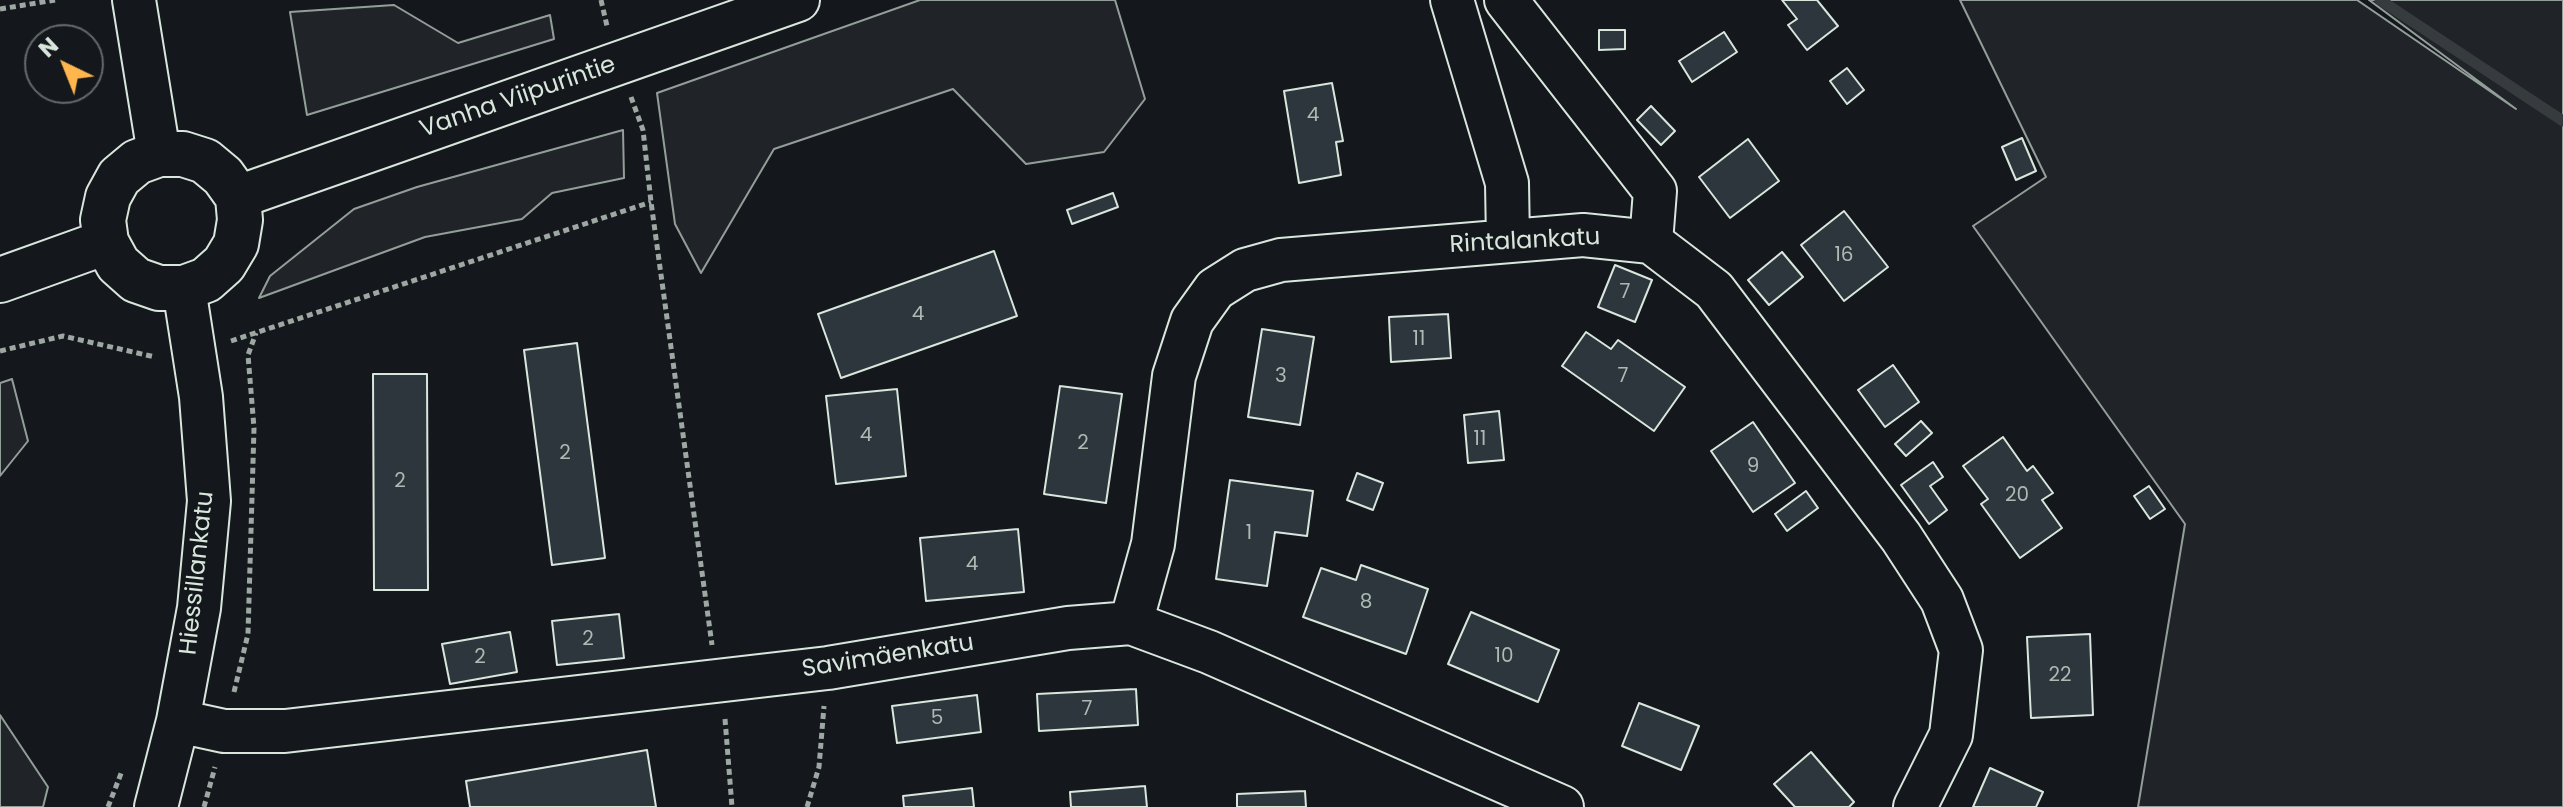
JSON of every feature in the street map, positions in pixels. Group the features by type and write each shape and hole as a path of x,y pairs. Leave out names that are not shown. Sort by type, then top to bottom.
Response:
{"main road":[{"path":"159,154 183,154 205,161 223,176 238,197 240,220 236,244 224,264 206,280 184,288 159,288 136,280 118,264 106,242 105,208 119,177 137,162 159,154"},
{"path":"0,280 106,242"}],"street":[{"path":"134,0 159,154"},
{"name":"Vanha Viipurintie","path":"238,197 798,0"},
{"path":"1452,0 1507,183 1508,240"},
{"path":"1506,0 1655,191 1651,242 1714,290 1901,537 1942,600 1961,650 1951,735 1915,807"},
{"name":"Rintalankatu","path":"1131,623 1153,544 1174,376 1192,321 1215,289 1245,270 1281,260 1583,235 1651,242"},
{"name":"Hiessillankatu","path":"156,807 178,721 199,608 209,501 201,397 184,288"},
{"name":"Savimäenkatu","path":"178,721 224,731 285,731 828,668 1068,628 1131,623 1209,652 1562,807"}],"path":[{"path":"0,9 55,0"},
{"path":"601,0 609,35"},
{"path":"630,93 643,130 713,652"},
{"path":"0,351 63,336 153,357 194,354 651,202"},
{"path":"807,807 819,767 828,668"},
{"path":"724,714 732,807"},
{"path":"215,767 230,766"}],"shaded area":[{"path":"920,0 1115,0 1145,99 1104,152 1026,164 953,89 774,149 701,273 675,224 657,93"},
{"path":"1960,0 2357,0 2516,109 2369,0 2563,0 2563,807 2138,807 2185,524 1973,226 2046,177"},
{"path":"394,5 458,43 550,15 554,39 307,115 290,12"},
{"path":"623,130 624,178 552,193 522,219 425,237 259,298 270,276 354,209 417,187"},
{"path":"12,379 28,441 0,476 0,383"},
{"path":"0,715 48,787 43,807 0,807"}],"building":[{"path":"1782,0 1817,0 1838,26 1807,50 1788,25 1797,19"},
{"path":"1599,30 1625,30 1625,49 1599,50"},
{"path":"1724,32 1737,52 1692,82 1679,61"},
{"path":"1847,68 1864,90 1847,104 1830,81"},
{"path":"1332,83 1343,141 1336,142 1341,175 1299,183 1284,91"},
{"path":"1651,106 1675,131 1661,145 1637,120"},
{"path":"2022,138 2036,171 2016,180 2002,147"},
{"path":"1748,139 1779,181 1730,218 1699,177"},
{"path":"1113,193 1118,207 1072,224 1067,210"},
{"path":"1844,211 1888,267 1844,301 1801,245"},
{"path":"994,251 1017,316 841,378 818,314"},
{"path":"1782,252 1803,277 1769,305 1748,280"},
{"path":"1615,265 1652,280 1635,322 1598,307"},
{"path":"1448,314 1451,358 1391,362 1389,317"},
{"path":"1262,329 1314,337 1300,425 1248,417"},
{"path":"1586,332 1611,349 1618,340 1685,387 1654,431 1562,366"},
{"path":"577,343 605,558 552,565 524,350"},
{"path":"1893,365 1919,402 1885,427 1858,390"},
{"path":"373,374 427,374 428,590 374,590"},
{"path":"1060,386 1122,394 1106,503 1044,494"},
{"path":"897,389 906,476 836,484 826,396"},
{"path":"1499,411 1504,460 1468,463 1464,415"},
{"path":"1921,421 1932,433 1906,456 1895,444"},
{"path":"1753,422 1795,483 1753,512 1711,451"},
{"path":"2003,437 2027,471 2033,466 2053,493 2042,500 2062,528 2020,558 1981,504 1988,499 1963,466"},
{"path":"1933,462 1943,477 1930,486 1947,510 1929,524 1901,485"},
{"path":"1357,473 1383,483 1373,510 1347,500"},
{"path":"1230,480 1313,491 1307,536 1275,532 1267,586 1216,579"},
{"path":"2149,486 2165,509 2150,519 2134,496"},
{"path":"1806,491 1818,508 1787,531 1775,514"},
{"path":"1018,529 1024,592 926,601 920,538"},
{"path":"1361,565 1428,589 1406,654 1303,617 1321,568 1356,580"},
{"path":"1471,612 1559,650 1538,702 1448,664"},
{"path":"619,614 624,658 557,665 552,621"},
{"path":"510,632 517,672 450,684 442,644"},
{"path":"2090,634 2093,715 2031,718 2027,637"},
{"path":"1136,689 1138,725 1039,731 1037,694"},
{"path":"977,695 981,732 897,743 892,706"},
{"path":"1639,703 1699,726 1681,770 1622,746"},
{"path":"647,750 656,807 470,807 466,781"},
{"path":"1811,752 1854,802 1849,807 1795,807 1774,784"},
{"path":"1990,768 2043,792 2036,807 1973,807"},
{"path":"1145,786 1147,807 1071,807 1070,792"},
{"path":"972,788 974,807 904,807 903,796"},
{"path":"1305,791 1306,807 1237,807 1237,794"}],"waterway":[{"path":"2380,0 2563,121"}]}
